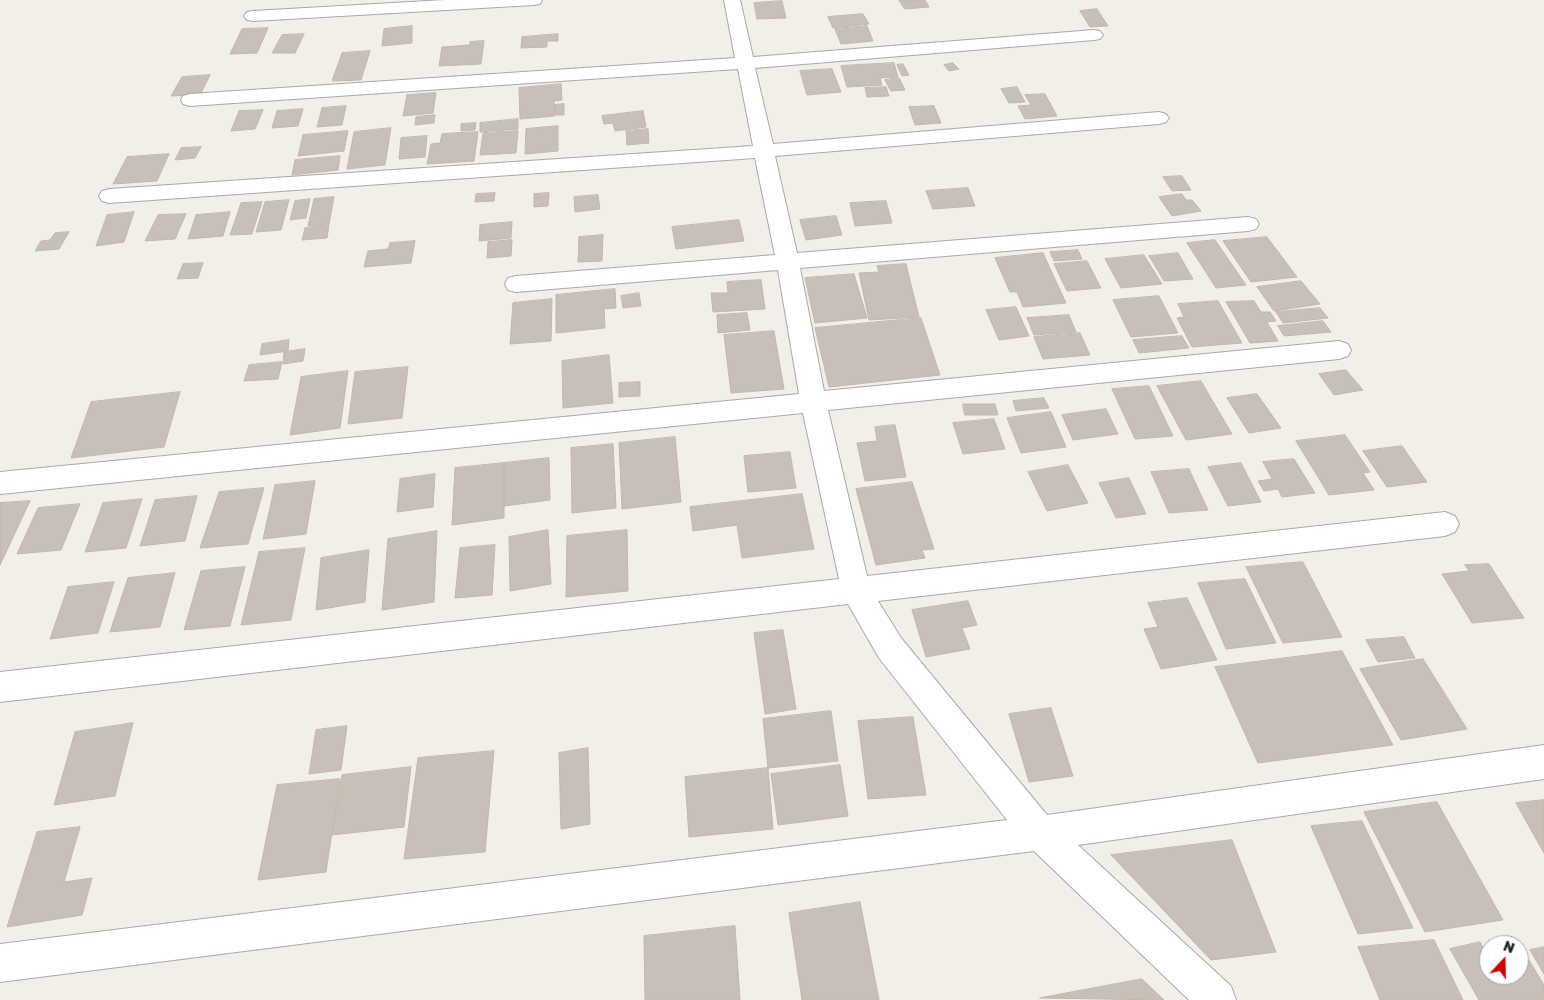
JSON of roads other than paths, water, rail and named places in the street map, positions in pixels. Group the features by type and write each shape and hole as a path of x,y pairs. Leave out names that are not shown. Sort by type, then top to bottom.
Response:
{"street":[{"path":"253,16 534,0"},
{"path":"732,0 788,264 813,401 856,591 890,648 1040,833 1217,1000"},
{"path":"190,100 745,63 1094,36"},
{"path":"109,196 763,151 1159,118"},
{"path":"516,284 788,264 1248,224"},
{"path":"0,483 1339,350"},
{"path":"0,687 1446,524"},
{"path":"0,963 1040,833 1544,762"}]}
